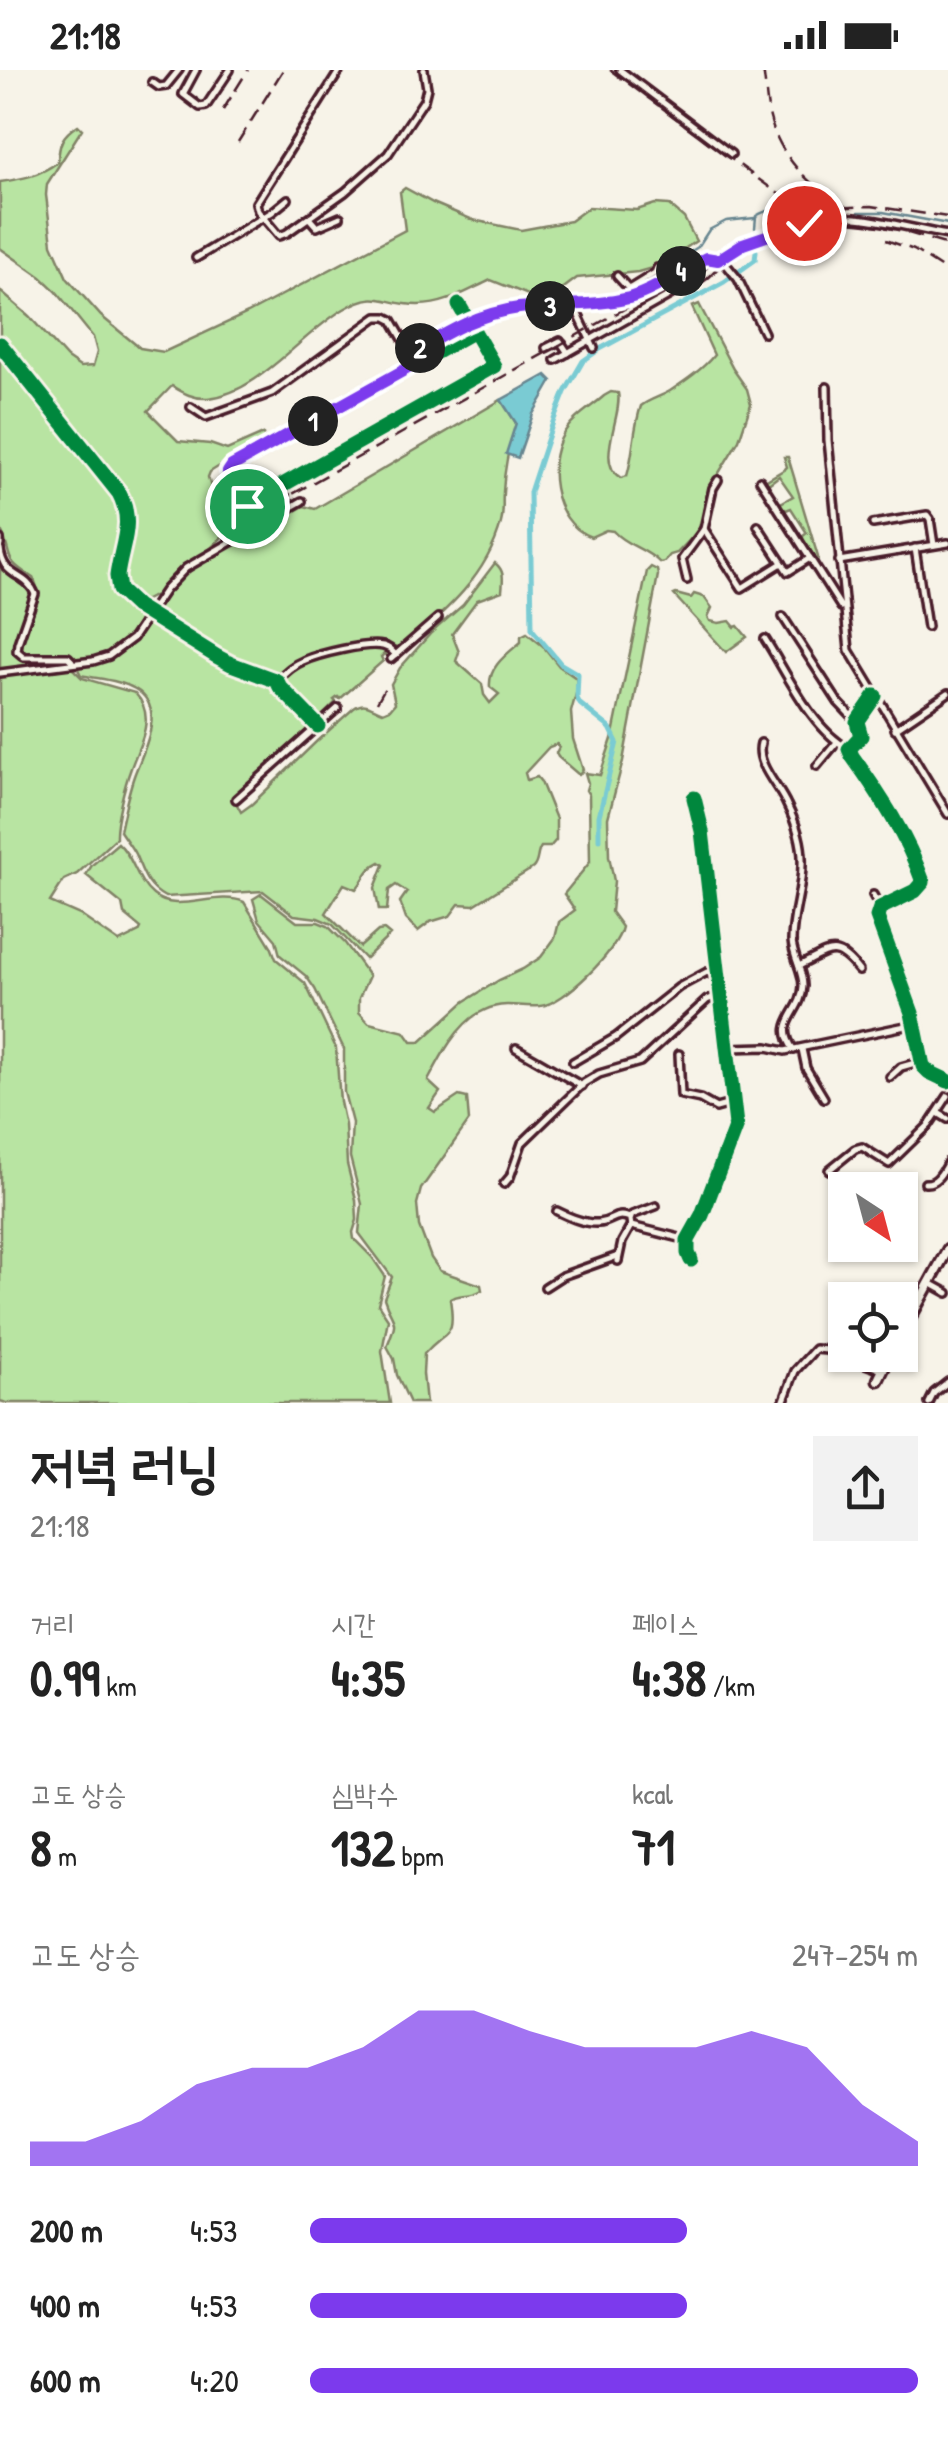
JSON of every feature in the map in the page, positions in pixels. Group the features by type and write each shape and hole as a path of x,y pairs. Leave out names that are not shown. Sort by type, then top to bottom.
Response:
{"main road":[{"path":"918,1304 948,1249"},
{"path":"878,1380 881,1372"}],"street":[{"path":"152,82 166,86 179,70"},
{"path":"196,70 183,94 204,107 230,70"},
{"path":"340,70 256,203 278,236 309,218 372,171 388,154 424,100 424,70"},
{"path":"620,70 731,154"},
{"path":"196,258 288,199"},
{"path":"309,218 317,227 340,218"},
{"path":"555,360 702,277 719,259 743,244 766,235 832,218 948,235"},
{"path":"412,353 484,315 632,297 706,258 719,259 735,274 764,334"},
{"path":"630,289 657,268"},
{"path":"616,276 630,289 632,297"},
{"path":"459,305 468,321 474,331 494,366 247,506 228,472 232,466 474,331"},
{"path":"576,306 594,348"},
{"path":"192,408 206,417 262,398 380,316 392,320 417,363"},
{"path":"440,337 445,347"},
{"path":"546,348 560,341 568,353"},
{"path":"0,344 119,494 128,514 117,584 128,601 216,656 278,681"},
{"path":"827,387 828,440 848,650 948,814"},
{"path":"688,580 682,560 704,529 718,480"},
{"path":"760,480 843,610"},
{"path":"230,541 228,532 233,524 285,495"},
{"path":"0,673 109,656 133,638 173,580 186,568 302,501"},
{"path":"873,524 927,516 934,545"},
{"path":"758,526 788,572 810,558"},
{"path":"704,529 742,588 782,563"},
{"path":"839,561 948,542"},
{"path":"0,544 6,569 30,584 35,594 18,651 24,657 68,657 72,661"},
{"path":"916,548 927,628"},
{"path":"783,617 838,702 857,722 861,736 850,749"},
{"path":"278,681 302,661 340,651 380,645 387,647 394,657 438,618"},
{"path":"765,639 820,723 836,742 850,749 913,853 923,882 915,891 880,908 877,917 898,970 924,1071 948,1081"},
{"path":"278,681 318,726"},
{"path":"895,729 948,692"},
{"path":"857,722 875,696"},
{"path":"236,799 338,708"},
{"path":"817,766 836,742"},
{"path":"761,743 759,751 786,802 802,856 792,946 802,993 785,1030 794,1050"},
{"path":"691,1260 688,1240 700,1220 736,1125 702,831 694,798"},
{"path":"873,895 880,908"},
{"path":"799,966 836,951 859,971"},
{"path":"572,1062 616,1037 692,980 708,972 720,978"},
{"path":"504,1184 522,1143 582,1086 599,1074 640,1062 707,1000 722,994"},
{"path":"728,1048 802,1049 914,1024"},
{"path":"516,1048 582,1086"},
{"path":"802,1049 806,1068 824,1098"},
{"path":"679,1054 681,1095 716,1108 734,1103"},
{"path":"890,1077 902,1067 922,1061"},
{"path":"828,1170 862,1147 888,1164 929,1126 948,1096"},
{"path":"938,1113 948,1119"},
{"path":"925,1183 936,1179 948,1162"},
{"path":"556,1211 596,1223 620,1214 630,1218 656,1206"},
{"path":"545,1287 562,1276 618,1259 624,1234 631,1226 630,1218"},
{"path":"631,1226 688,1240"},
{"path":"930,1283 948,1293"},
{"path":"784,1403 795,1371 815,1350 828,1350"},
{"path":"929,1403 934,1393 948,1382"}],"green space":[{"path":"78,125 82,129 47,184 52,244 67,278 101,316 140,348 164,352 248,313 405,230 400,192 405,188 473,220 521,230 570,221 589,207 637,210 655,204 669,205 684,218 696,241 659,266 577,278 553,296 538,299 491,280 438,303 366,300 344,309 262,374 227,394 198,398 172,386 148,411 178,441 227,450 263,434 264,438 210,472 208,477 225,529 221,538 181,567 157,594 137,600 127,593 123,574 131,526 129,502 0,340 0,291 67,358 80,367 93,366 97,352 93,337 56,291 0,248 0,182 30,176 58,162 62,140"},
{"path":"699,304 747,389 751,404 739,440 711,486 702,527 677,553 660,563 613,531 591,537 567,518 555,488 555,455 572,423 604,396 618,393 610,461 613,471 621,478 627,476 641,406 682,383 714,355 692,307"},
{"path":"0,351 115,493 124,510 125,526 114,586 120,598 141,616 123,642 96,657 75,660 67,655 25,655 21,650 37,586 12,561 0,527"},
{"path":"501,400 516,423 495,542 463,591 406,645 351,645 305,658 270,676 218,654 158,616 157,606 175,583 201,563 304,506 315,509"},
{"path":"784,457 788,457 817,563 803,541 807,533 791,508 786,510 779,504 793,496 779,476 767,485 765,481 787,467"},
{"path":"495,563 502,572 502,591 477,600 452,634 459,652 456,661 482,684 490,703 499,694 490,687 495,667 527,633 576,678 571,712 573,739 583,770 579,775 558,757 557,744 549,747 525,773 527,780 537,777 541,782 556,819 556,840 550,847 541,847 533,868 474,905 459,904 450,916 430,922 418,931 406,919 400,902 407,892 396,885 389,890 387,910 379,910 375,888 384,865 380,862 356,889 344,884 326,913 360,947 378,931 390,935 365,959 332,924 294,915 263,891 165,897 153,889 120,831 150,730 150,707 135,689 81,675 77,667 117,654 151,621 230,667 277,687 311,729 234,799 241,812 354,708 365,705 383,712 390,709 395,703 391,684 400,668 463,605"},
{"path":"651,567 658,575 623,761 608,818 614,881 611,912 622,927 618,937 588,975 550,1003 495,1006 471,1019 449,1043 428,1081 440,1092 429,1108 435,1112 459,1096 467,1098 469,1121 421,1189 417,1204 419,1226 440,1271 481,1285 482,1290 450,1299 452,1321 448,1332 424,1354 426,1403 410,1403 387,1346 394,1320 384,1298 392,1277 359,1233 362,1204 350,1157 352,1123 344,1092 344,1049 315,989 306,976 280,955 276,940 259,920 253,899 261,894 297,922 328,926 369,976 359,998 359,1012 369,1023 405,1032 412,1042 420,1042 464,1002 541,957 555,938 559,922 575,910 564,894 590,862 585,773 600,775 612,739 647,571"},
{"path":"0,568 31,592 17,654 25,660 66,659 69,663 0,670"},
{"path":"676,594 704,597 712,608 710,621 730,621 747,637 726,652"},
{"path":"372,647 389,652 388,657 384,654 383,661 334,700 320,718 310,716 283,686 284,677 294,668 315,659"},
{"path":"72,668 82,678 135,693 142,702 146,720 123,793 116,838 77,874 64,880 50,902 80,915 119,942 139,932 141,928 124,914 122,904 86,875 118,843 147,889 163,901 244,902 276,959 305,983 336,1048 347,1164 356,1200 354,1239 385,1276 378,1304 388,1319 382,1351 390,1403 0,1401 0,677"}],"water":[{"path":"546,375 552,381 533,414 518,458 506,454 516,423 501,400"}],"waterway":[{"path":"755,228 756,216 767,211 799,211 813,203 830,205"},
{"path":"859,212 883,212 948,224"},
{"path":"674,262 698,247 709,230 726,221 755,218"},
{"path":"599,839 599,816 617,742 610,728 580,704 578,674 561,664 532,629 530,492 565,392 583,361 724,282 755,260 756,251"}],"railway":[{"path":"223,110 248,70"},
{"path":"238,142 283,70"},
{"path":"610,70 787,200 824,215 948,245"},
{"path":"763,70 770,118 781,146 811,182 848,208"},
{"path":"253,516 626,308 684,281 755,234 832,208 871,206 948,217"},
{"path":"886,240 914,250 948,272"},
{"path":"377,702 386,686"}],"cycle path":[{"path":"459,305 494,366 247,505 228,471 233,466 474,331"},
{"path":"0,344 119,493 126,514 117,576 119,590 136,606 216,656 277,681 318,726"},
{"path":"875,696 857,722 861,736 849,749 901,832 923,882 915,891 880,908 877,917 912,1013 923,1066 948,1081"},
{"path":"691,1260 688,1240 702,1215 736,1125 702,831 694,798"}],"route":[{"path":"247,506 228,469 417,363 412,353 468,321 522,308 576,306 632,297 706,258 718,260 743,244 804,223"}]}
